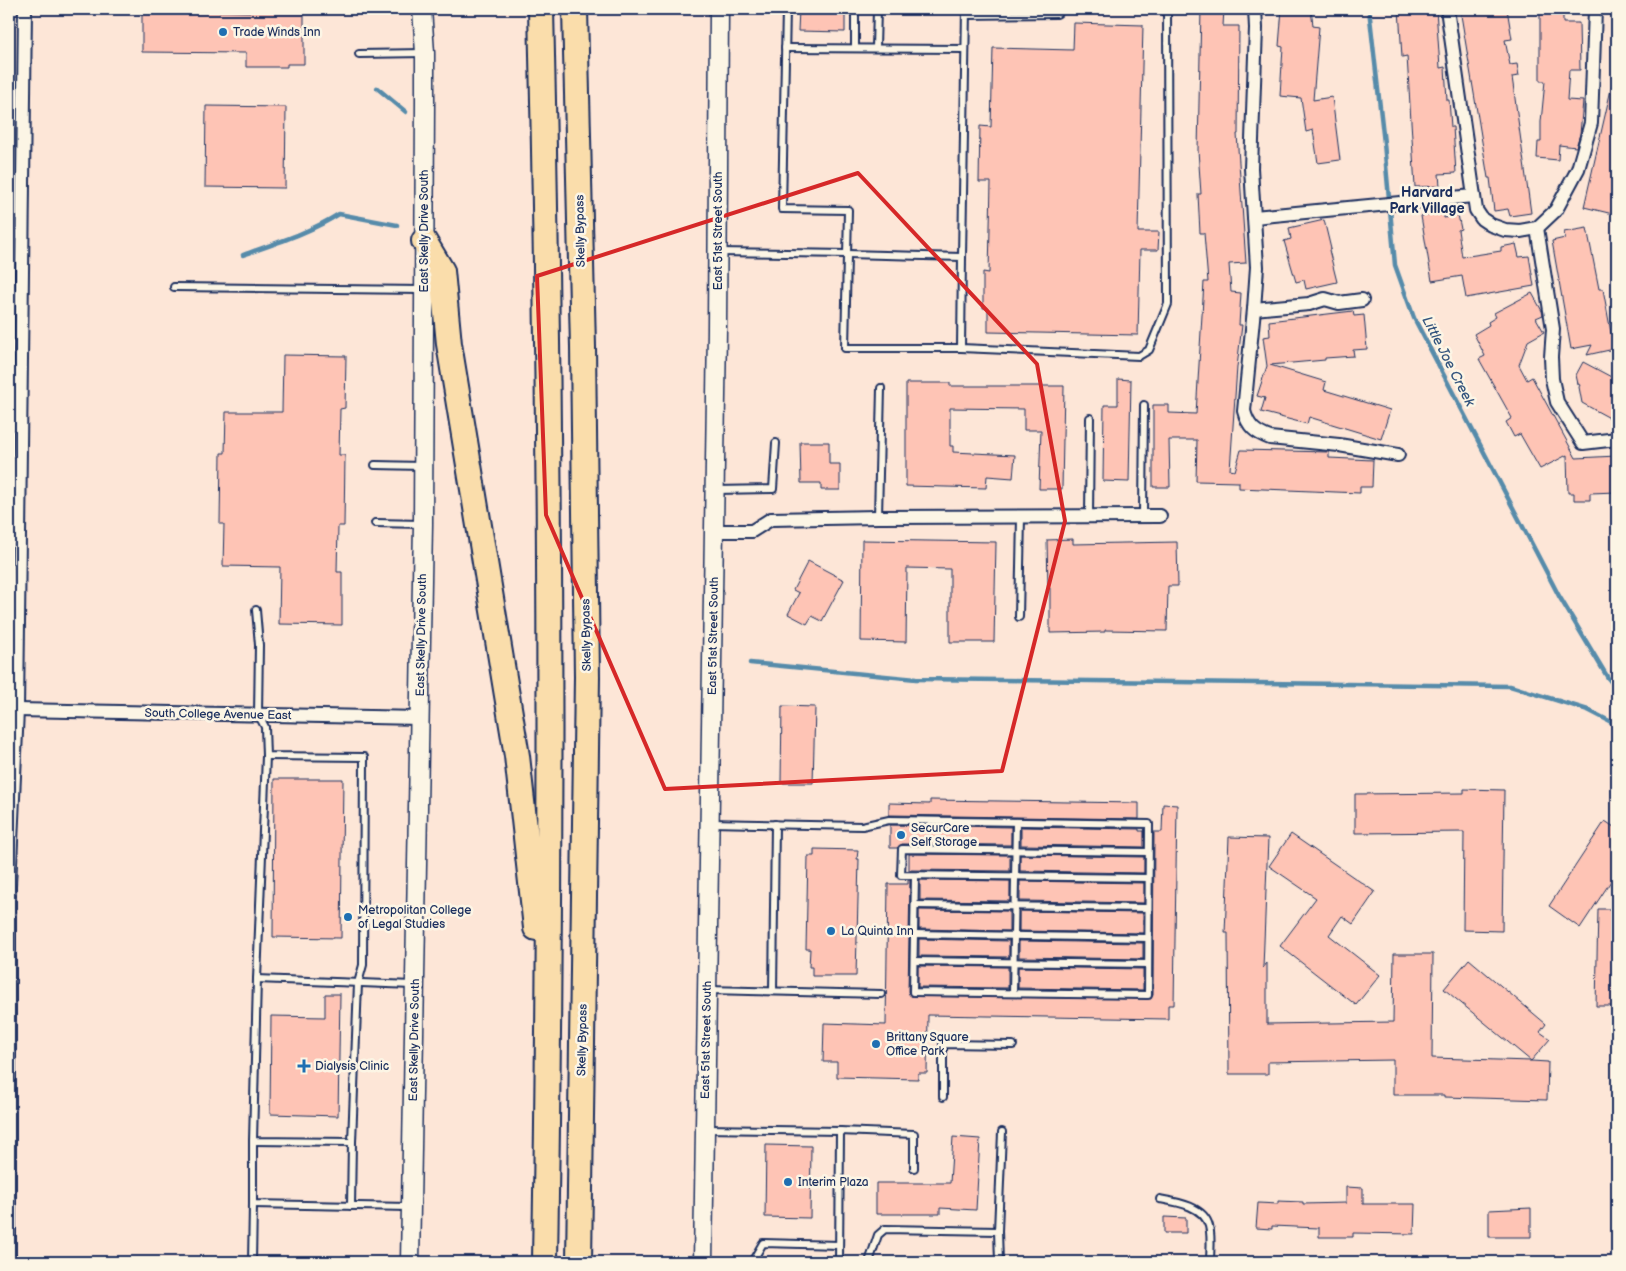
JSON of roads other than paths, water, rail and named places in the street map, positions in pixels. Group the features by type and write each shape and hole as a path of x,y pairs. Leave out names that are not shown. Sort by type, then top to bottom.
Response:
{"highway":[{"path":"541,9 550,531 549,1041 545,1262"},
{"name":"Skelly Bypass","path":"576,9 587,677 579,1262"},
{"path":"424,241 442,271 449,344 517,756 549,1041"}],"main road":[{"name":"East Skelly Drive South","path":"410,1262 423,524 424,53 422,9"},
{"name":"East 51st Street South","path":"703,1262 718,252 719,9"}],"street":[{"path":"9,1262 10,886 17,710 25,9"},
{"path":"1255,9 1251,168 1257,267 1244,411 1246,421 1252,429 1270,438 1339,445 1398,455"},
{"path":"1447,9 1476,210 1482,219 1491,225 1505,230 1520,231 1537,228 1556,210 1578,169 1591,123 1595,9"},
{"path":"1254,217 1473,196"},
{"path":"1537,228 1553,329 1552,379 1557,402 1583,443 1617,439"},
{"path":"1254,309 1309,304 1325,299 1339,303 1362,300"},
{"path":"714,531 752,531 771,520 878,517 1160,516"},
{"name":"South College Avenue East","path":"17,710 420,718"}],"lane":[{"path":"786,9 782,209 848,210 845,348 961,348 1139,356 1149,350 1168,304 1167,9"},
{"path":"854,48 855,9"},
{"path":"876,48 877,9"},
{"path":"961,348 966,12 1057,14 1063,9"},
{"path":"785,48 965,49"},
{"path":"358,54 424,53"},
{"path":"718,252 962,257"},
{"path":"174,287 424,290"},
{"path":"878,517 881,388"},
{"path":"1143,516 1144,405"},
{"path":"1089,516 1090,418"},
{"path":"714,490 773,489 776,443"},
{"path":"375,465 423,466"},
{"path":"1019,617 1021,516"},
{"path":"375,523 423,524"},
{"path":"252,1262 257,979 266,756 265,727 258,714 260,645 256,610"},
{"path":"266,756 364,757 364,965 358,983 351,1206"},
{"path":"709,823 862,826 888,820 1149,824 1148,995 913,992 915,876"},
{"path":"1013,993 1016,822"},
{"path":"773,991 775,824"},
{"path":"1148,852 902,849 902,875 1148,878"},
{"path":"915,905 1148,908"},
{"path":"914,934 1148,938"},
{"path":"914,961 1148,964"},
{"path":"257,979 415,985"},
{"path":"707,990 881,994"},
{"path":"943,1097 943,1044 1013,1045"},
{"path":"705,1129 914,1134 914,1168"},
{"path":"839,1262 840,1131"},
{"path":"999,1262 998,1230 1002,1132"},
{"path":"253,1141 352,1142"},
{"path":"1160,1200 1183,1202 1200,1213 1207,1221 1210,1228 1210,1262"},
{"path":"253,1204 410,1208"},
{"path":"869,1262 878,1235 885,1229 998,1230"},
{"path":"752,1262 763,1243 839,1245"}],"waterway":[{"name":"Little Joe Creek","path":"1369,9 1395,265 1414,318 1559,596 1608,678 1617,689"},
{"path":"377,88 406,112"},
{"path":"243,255 304,232 339,214 397,225"},
{"path":"750,663 916,679 1510,686 1588,710 1617,725"}],"place":[{"name":"Trade Winds Inn","path":"223,32"},
{"name":"SecurCare Self Storage","path":"901,835"},
{"name":"Metropolitan College of Legal Studies","path":"348,917"},
{"name":"La Quinta Inn","path":"831,931"},
{"name":"Brittany Square Office Park","path":"876,1044"},
{"name":"Dialysis Clinic","path":"304,1066"},
{"name":"Interim Plaza","path":"788,1182"}],"district":[{"name":"Harvard Park Village","path":"1427,200"}]}
